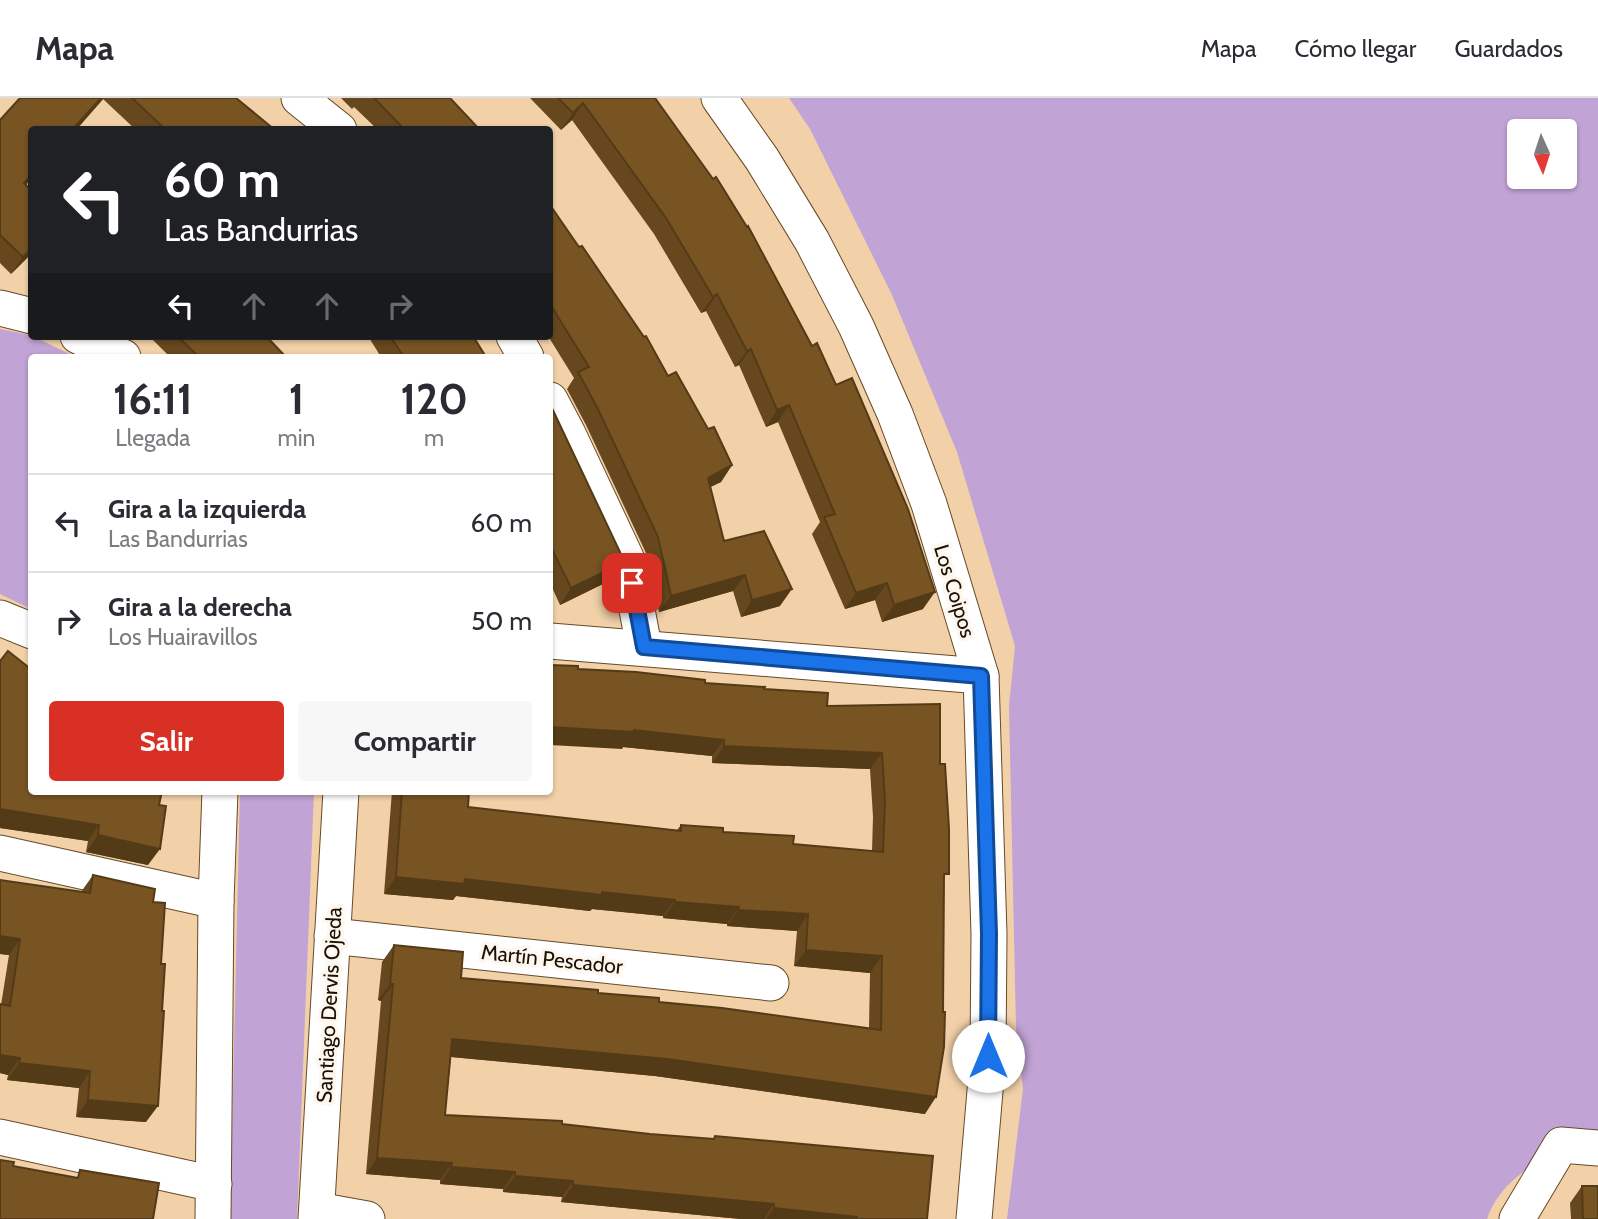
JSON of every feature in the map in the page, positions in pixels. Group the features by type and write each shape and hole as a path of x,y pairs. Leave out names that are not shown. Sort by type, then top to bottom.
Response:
{"street":[{"path":"299,98 334,126"},
{"name":"Los Coipos","path":"719,98 762,159 812,241 856,326 895,414 929,504 981,676 989,934 988,1056 974,1219"},
{"path":"0,308 28,315"},
{"path":"87,340 117,354"},
{"path":"553,406 628,562 644,647"},
{"path":"0,618 28,629"},
{"path":"553,640 981,676"},
{"path":"213,1219 216,901 220,795"},
{"name":"Santiago Dervis Ojeda","path":"317,1215 341,795"},
{"path":"0,853 216,901"},
{"name":"Martín Pescador","path":"332,936 771,983"},
{"path":"0,1137 214,1184"},
{"path":"1517,1219 1561,1145 1598,1148"},
{"path":"317,1215 367,1219"}],"shaded area":[{"path":"789,98 1598,98 1598,1130 1549,1155 1518,1176 1494,1203 1487,1219 1007,1219 1023,1089 1016,1028 1009,706 1015,646 957,452 892,295 810,129"},
{"path":"0,329 28,335 28,340 40,340 70,354 28,354 28,608 0,594"},
{"path":"240,795 314,795 297,1219 230,1219"}],"building":[{"path":"20,98 101,98 76,126 28,126 28,178 24,183 28,187 28,252 23,257 0,235 0,120"},
{"path":"132,98 236,98 270,126 162,126"},
{"path":"374,98 450,98 476,126 401,126"},
{"path":"558,98 655,98 713,179 716,177 748,226 812,346 817,343 836,385 852,378 908,509 935,592 894,605 887,583 856,593 824,517 835,514 789,405 777,410 751,349 747,351 717,294 713,297 666,218 583,103 573,113"},
{"path":"553,209 579,247 582,246 644,337 646,336 668,376 676,372 708,429 714,427 732,465 708,478 724,541 764,531 792,589 752,600 745,575 671,596 658,537 578,372 589,367 553,309"},
{"path":"181,340 270,340 283,354 196,354"},
{"path":"393,340 475,340 484,354 402,354"},
{"path":"553,410 623,563 571,588 553,551"},
{"path":"8,651 28,667 28,795 161,795 159,805 166,806 160,849 98,835 99,825 0,809 0,661"},
{"path":"553,665 636,672 705,680 705,683 765,687 764,689 828,693 827,706 940,704 940,764 945,764 949,874 944,874 944,1047 936,1097 667,1059 452,1039 445,1115 562,1121 562,1124 650,1134 714,1139 715,1136 933,1156 927,1219 857,1219 774,1208 774,1204 573,1185 573,1181 515,1176 515,1172 451,1167 452,1163 377,1158 393,984 390,984 394,945 463,952 461,978 598,990 598,993 659,998 659,1002 881,1030 882,956 806,950 808,914 738,910 739,907 465,879 464,884 396,877 402,795 469,795 468,807 681,831 681,825 723,828 723,832 794,836 793,844 883,852 885,801 882,753 724,746 724,740 553,727"},
{"path":"93,875 155,889 153,902 165,903 161,964 165,964 164,1011 158,1106 88,1100 90,1071 19,1063 20,1058 0,1055 0,1004 10,1006 20,939 0,936 0,880 90,893"},
{"path":"0,1160 14,1162 13,1166 78,1178 80,1170 159,1183 153,1219 0,1219"},
{"path":"1582,1186 1598,1186 1598,1219 1583,1219"}],"route":[{"path":"632,583 644,647 981,676 989,934 988,1056"}]}
